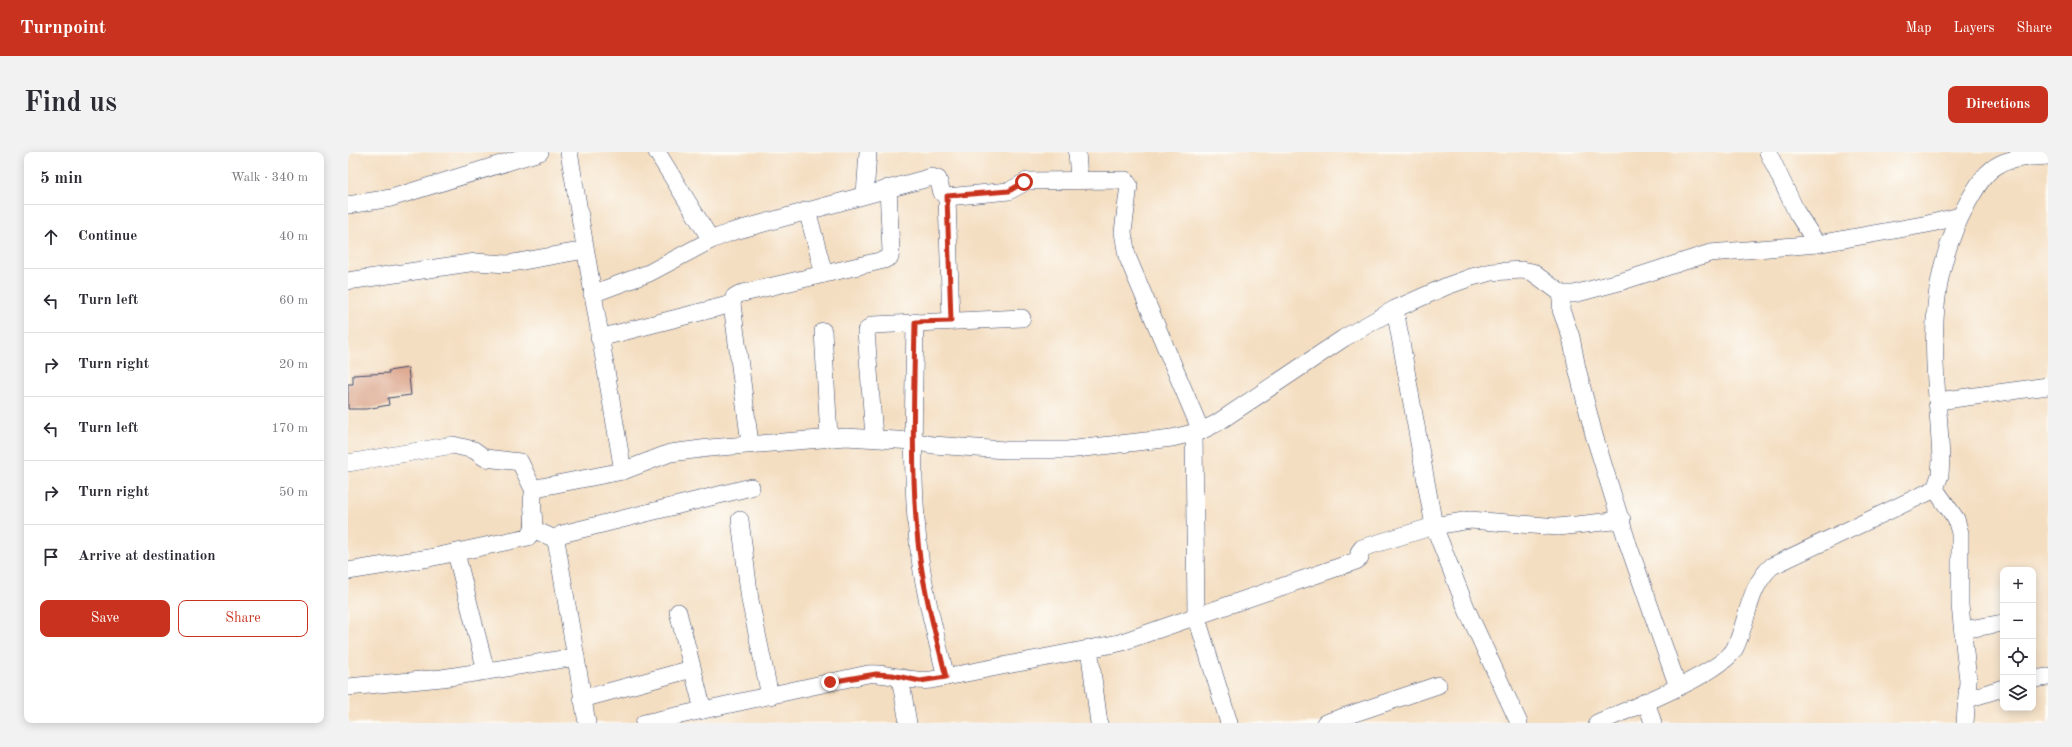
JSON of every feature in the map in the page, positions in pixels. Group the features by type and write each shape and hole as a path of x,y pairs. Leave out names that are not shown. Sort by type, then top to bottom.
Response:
{"street":[{"path":"348,205 391,198 540,152"},
{"path":"569,152 599,338 623,472"},
{"path":"657,152 711,240"},
{"path":"865,194 868,152"},
{"path":"1078,152 1079,179"},
{"path":"1768,152 1797,213 1817,244"},
{"path":"1597,723 1678,687 1704,674 1724,660 1734,649 1753,595 1760,580 1772,566 1935,489 1941,468 1934,346 1936,291 1944,255 1960,216 1982,177 1990,170 2013,159 2048,156"},
{"path":"592,294 649,273 711,240 731,232 865,194 936,177 942,193 947,196 1009,191 1027,180 1079,179 1125,180 1128,182 1123,232 1127,256 1198,432 1196,615 1229,723"},
{"path":"750,444 732,304 734,298 739,294 884,260 890,257 888,188"},
{"path":"947,196 951,321"},
{"path":"807,210 824,274"},
{"path":"534,491 540,487 623,472 670,453 829,437 874,437 946,446 1034,451 1155,441 1198,432 1233,414 1344,338 1395,310 1466,279 1492,272 1511,270 1532,272 1562,294 1574,294 1623,281 1710,253 1817,244 1960,216"},
{"path":"348,281 476,262 507,264 585,250"},
{"path":"1562,294 1561,310 1571,337 1588,414 1678,687"},
{"path":"599,338 732,304"},
{"path":"1395,310 1434,526 1466,610 1519,723"},
{"path":"874,437 866,330 873,325 1022,318"},
{"path":"915,322 913,441 917,532 922,571 946,677"},
{"path":"823,331 829,437"},
{"path":"1938,401 2048,386"},
{"path":"348,463 453,445 461,446 474,450 485,458 520,462 534,491 533,529 528,536 456,552 348,571"},
{"path":"555,539 562,534 751,487"},
{"path":"1935,489 1956,519 1958,526 1960,605 1967,659 1968,699 1966,723"},
{"path":"740,520 750,600 770,696"},
{"path":"644,723 675,720 703,710 868,674 884,674 920,681 1119,643 1196,615 1356,561 1360,558 1359,552 1362,548 1434,526 1470,520 1485,520 1570,527 1622,520"},
{"path":"533,529 555,539 558,546 587,723"},
{"path":"456,552 486,671"},
{"path":"678,612 703,710"},
{"path":"1963,630 2000,624"},
{"path":"1089,648 1099,723"},
{"path":"348,687 402,682 486,671 576,657"},
{"path":"582,699 692,669"},
{"path":"900,677 908,723"},
{"path":"1324,723 1356,718 1438,686"},
{"path":"1968,699 2000,689"},
{"path":"1646,701 1653,723"}],"building":[{"path":"408,368 411,395 388,398 389,405 366,409 348,409 348,384 353,384 353,375 389,373 388,371"}],"route":[{"path":"830,682 868,674 892,675 920,681 946,677 928,606 917,532 913,441 915,322 951,321 947,196 1009,191 1024,182"}]}
